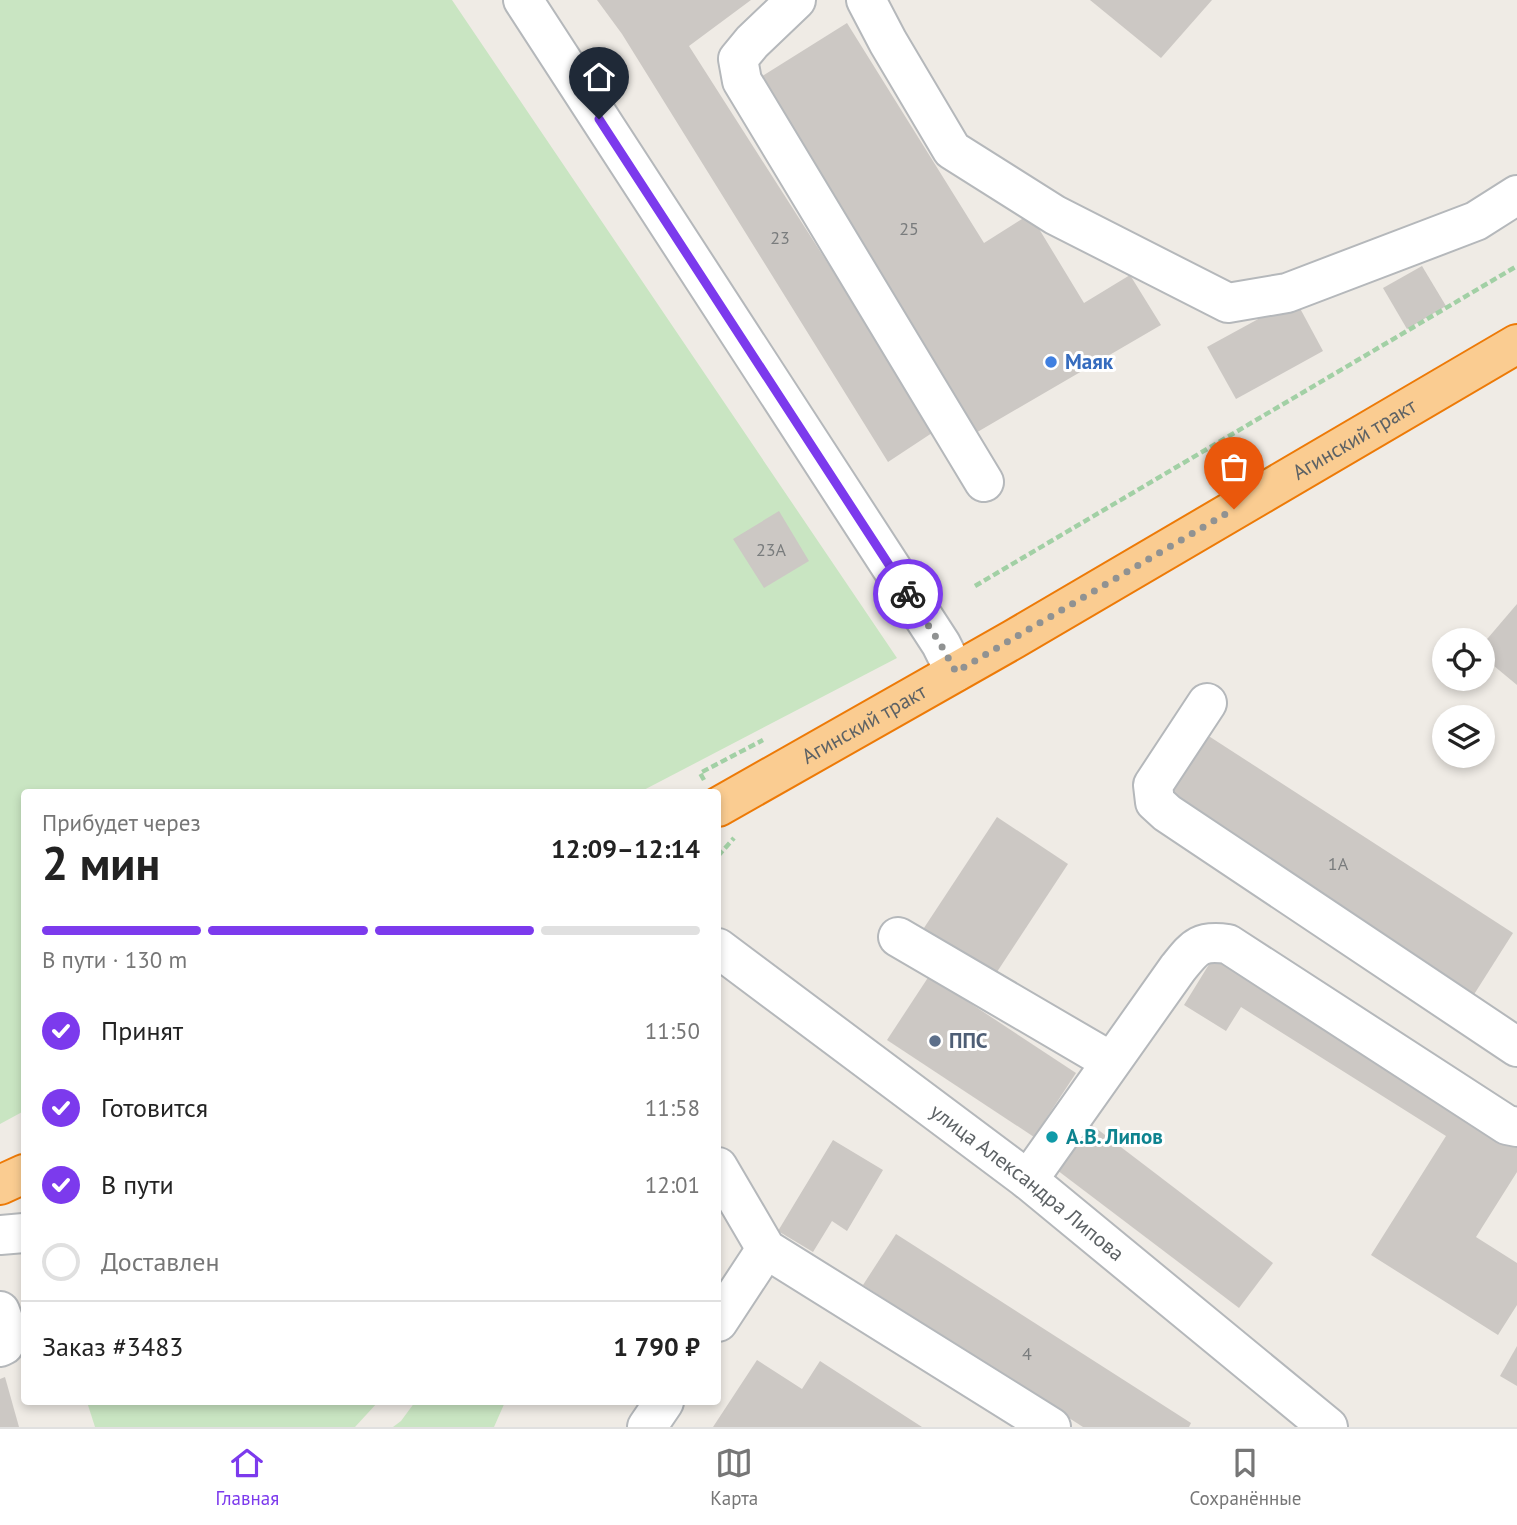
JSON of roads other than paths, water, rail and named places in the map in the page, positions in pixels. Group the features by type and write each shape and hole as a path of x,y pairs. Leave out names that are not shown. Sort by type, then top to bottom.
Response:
{"highway":[{"name":"Агинский тракт","path":"726,822 956,672 1517,344"},
{"path":"0,1185 21,1175"}],"street":[{"path":"523,0 956,672"},
{"path":"796,0 738,59 742,81 984,482"},
{"path":"866,0 952,150 1055,215 1228,303 1287,293 1476,221 1517,195"},
{"path":"1207,703 1153,785 1155,802 1167,813 1517,1046"},
{"path":"898,937 1110,1061"},
{"path":"1028,1180 1110,1061 1197,946 1211,941 1228,943 1507,1125 1517,1127"},
{"name":"улица Александра Липова","path":"721,950 1028,1180 1328,1427"},
{"path":"721,1172 766,1250 1051,1427"},
{"path":"0,1235 21,1233"},
{"path":"721,1318 766,1250"},
{"path":"0,1311 8,1334 4,1345 0,1347"},
{"path":"647,1427 662,1405"}],"place":[{"name":"Маяк","path":"1051,362"},
{"name":"ППС","path":"935,1041"},
{"name":"А.В. Липов","path":"1052,1137"}]}
